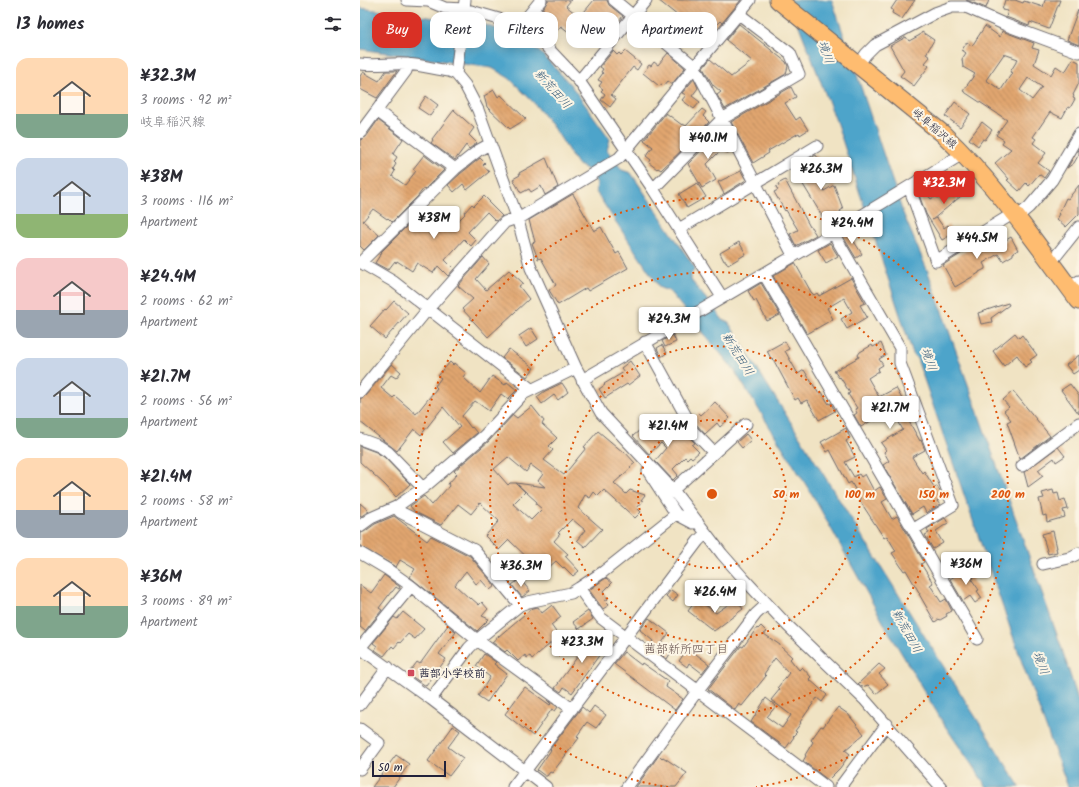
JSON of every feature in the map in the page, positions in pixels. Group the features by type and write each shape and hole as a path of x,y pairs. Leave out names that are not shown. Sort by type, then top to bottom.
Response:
{"main road":[{"name":"岐阜稲沢線","path":"778,0 942,133 964,153 1016,215 1049,261 1076,290"}],"street":[{"path":"407,0 427,1 445,8 464,8 494,17"},
{"path":"531,12 540,0"},
{"path":"614,0 629,12"},
{"path":"636,12 646,0"},
{"path":"360,392 428,309 505,222 523,216 585,179 622,154 750,0"},
{"path":"858,64 875,45 950,4 967,4 1006,25 1079,52"},
{"path":"464,8 456,70 478,110 517,218 531,268 582,380 607,420 673,490 722,554 767,604 864,699 941,787"},
{"path":"653,189 722,119 799,74 790,53 739,14"},
{"path":"579,81 627,22"},
{"path":"548,48 579,81 622,154 653,189 720,298"},
{"path":"672,48 695,67 793,256"},
{"path":"360,64 374,66 408,64 449,71 456,70"},
{"path":"360,133 378,111 406,71 408,64"},
{"path":"378,111 455,169"},
{"path":"908,188 936,261 1029,207 1052,180 1079,134"},
{"path":"490,144 479,150 455,169 360,262 394,282 531,389"},
{"path":"678,229 817,146"},
{"path":"582,380 833,233 964,153"},
{"path":"1049,261 1056,256 1079,227"},
{"path":"833,233 900,348 900,363 953,505 914,529"},
{"path":"764,274 977,639"},
{"path":"645,342 688,420 688,426 714,453"},
{"path":"360,526 371,518 396,507 423,488 484,436 523,394 576,368"},
{"path":"1022,466 1079,423"},
{"path":"673,490 746,424"},
{"path":"360,439 379,446 388,452 423,488"},
{"path":"644,460 646,468 676,514 693,523 698,522"},
{"path":"396,507 400,512 474,550 520,605"},
{"path":"431,699 469,648 520,605 571,593 603,572 676,514"},
{"path":"513,787 625,636 706,532"},
{"path":"360,553 387,569 411,586 477,640 572,709"},
{"path":"1043,564 1069,558 1079,553"},
{"path":"411,586 360,648 431,699 546,787"},
{"path":"579,588 601,618 826,787"},
{"path":"627,787 756,614 767,604"},
{"path":"360,705 388,667"},
{"path":"840,787 887,724"},
{"path":"360,729 380,743 360,769"}],"water":[{"name":"境川","path":"789,0 832,0 903,213 928,272 1061,646 1079,703 1079,787 1068,787 1025,671 917,359 913,354 836,121"},
{"name":"新荒田川","path":"360,8 390,12 372,12 372,48 422,48 422,16 430,17 430,48 486,48 486,25 494,28 494,48 534,48 540,52 570,84 610,139 607,150 622,170 631,173 695,268 691,274 691,280 723,320 728,322 1020,787 987,787 945,726 887,629 813,496 734,370 669,291 660,288 596,192 597,183 587,169 577,164 558,134 534,103 509,78 492,68 360,49"}],"building":[{"path":"548,0 571,0 566,6 574,12 566,12 566,30 561,26 558,29 558,12 541,12"},
{"path":"594,0 607,0 609,5 618,12 584,12"},
{"path":"658,0 741,0 722,23 720,21 717,24 717,12 673,12"},
{"path":"897,0 915,0 902,19 892,13 893,10 891,9"},
{"path":"966,0 989,0 986,8"},
{"path":"1005,0 1015,0 1023,3 1024,1 1043,7 1045,0 1060,0 1049,29 1030,22 1029,26 1006,17 1008,11 1002,10"},
{"path":"1079,10 1079,45 1067,40"},
{"path":"619,13 623,16 619,21"},
{"path":"739,24 786,62 788,66 786,74 725,109 717,95 721,92 713,85 703,68 710,59 731,77 752,61 726,40"},
{"path":"985,26 1000,37 1002,31 1034,43 1032,48 1039,50 1034,64 1051,75 1056,66 1065,72 1073,59 1079,62 1079,83 1073,95 1073,98 1075,99 1070,108 1068,107 1062,118 1050,112 1033,137 1036,139 1033,143 1046,153 1038,163 1049,171 1044,178 1039,174 1029,186 1026,183 1019,191 1007,180 1009,179 995,163 1011,149 1002,143 1004,140 996,135 1007,120 963,91 975,74 963,67 962,59 966,53 962,50 967,42 972,46","holes":["1004,54 1018,59 1010,72 1012,73 1001,90 986,80","1028,78 1042,87 1032,100 1020,90"]},
{"path":"922,32 934,40 926,54 930,57 925,63 929,66 914,86 900,76 904,71 890,46 906,37 909,41 920,35"},
{"path":"613,51 617,55 619,53 621,55 625,51 641,64 637,70 633,67 611,95 616,99 610,107 601,100 605,94 601,91 603,89 599,86 602,82 598,80 603,73 601,72 603,69 600,67"},
{"path":"668,53 685,68 672,84 668,81 664,86 662,84 659,86 643,73 649,65 651,66 654,62 658,65"},
{"path":"386,71 397,71 377,98 360,89 360,76 363,72 379,81"},
{"path":"694,79 698,88 692,96 700,102 694,109 682,100 686,95 682,93"},
{"path":"791,87 796,97 785,103 796,120 800,117 808,130 800,135 799,133 768,151 769,153 753,163 731,122"},
{"path":"494,90 498,97 501,95 526,119 510,129 487,107 484,96"},
{"path":"426,96 438,105 430,116 418,108"},
{"path":"955,102 970,114 960,127 945,116"},
{"path":"702,109 706,112 703,116 709,122 698,134 693,130 683,143 686,146 661,170 649,163 651,160 646,156 653,147 644,140 666,113 682,125 683,124 686,126"},
{"path":"454,110 474,128 469,135 477,143 469,149 466,145 455,160 431,143 433,140 432,139"},
{"path":"378,120 403,139 393,154 397,157 394,162 396,164 393,169 395,171 392,176 405,185 416,171 413,169 424,155 444,170 425,189 424,188 392,222 373,209 363,221 379,235 364,250 360,246 360,140 366,137"},
{"path":"982,122 992,130 985,140 983,139 978,146 969,139"},
{"path":"720,131 731,151 727,153 724,147 707,164 716,180 702,188 688,164"},
{"path":"1079,148 1079,154 1074,163 1067,168"},
{"path":"816,155 827,172 816,177 824,191 834,185 843,209 840,211 841,213 835,217 838,222 830,227 796,173 807,167 804,162"},
{"path":"480,158 485,163 483,165 489,172 467,190 463,184 454,192 448,185"},
{"path":"546,158 558,187 545,195 541,186 531,192 529,189 521,193 513,179 520,175 519,173"},
{"path":"741,171 746,180 724,194 718,182"},
{"path":"963,176 972,187 932,220 937,218 944,228 948,225 953,234 942,240 926,214 919,195 924,193 931,199 936,196 938,198"},
{"path":"785,180 810,227 816,235 796,246 790,234 798,230 774,192 778,190 776,187 779,186 778,184"},
{"path":"697,183 706,197 687,208 679,194"},
{"path":"1079,185 1079,214 1066,227 1057,219 1066,198 1068,199"},
{"path":"573,194 594,231 601,227 616,254 619,252 628,268 588,291 586,288 558,305 549,290 556,285 541,258 538,259 532,243 535,242 529,220"},
{"path":"484,196 502,216 496,221 487,212 468,232 476,240 471,246 464,239 445,260 454,269 448,276 438,266 433,273 417,263 412,271 397,261 396,263 395,261 388,270 375,263 381,252 419,214 430,225 443,214 453,226 465,214 464,213 472,204 474,206"},
{"path":"848,232 862,254 856,258 842,235"},
{"path":"1011,237 1018,250 1013,253 1013,255 1003,261 998,254 983,263 985,269 955,287 943,265 980,242 983,246 989,242 993,248"},
{"path":"739,242 746,254 728,265 720,253"},
{"path":"830,243 838,256 826,263 818,250"},
{"path":"483,257 489,264 476,279 486,290 509,270 523,283 519,286 529,299 488,337 462,309 473,299 458,286"},
{"path":"795,263 814,295 817,293 819,296 851,278 865,303 860,305 867,317 847,329 841,319 852,312 844,298 827,308 833,319 807,334 773,276"},
{"path":"761,283 780,315 767,321 756,300 754,301 748,291"},
{"path":"394,301 408,313 385,339 370,326"},
{"path":"1008,303 1009,305 991,318 992,322 981,324 978,313"},
{"path":"531,328 538,339 526,347 519,336"},
{"path":"1015,333 1019,338 1022,335 1037,355 1030,360 1032,362 1025,367 1017,355 1004,366 993,351"},
{"path":"673,335 676,342 665,347 662,341"},
{"path":"785,341 789,349 785,351 798,374 804,370 819,394 822,392 829,404 831,403 835,411 819,420 807,400 801,403 798,398 795,400 773,359 772,360 767,351"},
{"path":"881,343 886,355 879,359 883,365 878,368 879,371 868,378 879,397 896,388 902,399 898,402 920,441 921,440 925,450 912,457 922,473 924,471 934,487 937,486 943,497 937,501 940,505 926,513 923,507 912,514 883,465 889,461 884,452 886,450 881,443 903,430 896,417 891,412 875,421 874,419 861,427 854,415 857,413 855,409 857,408 848,394 850,393 840,377 839,378 834,371 859,357 858,355 860,352 872,345 873,347"},
{"path":"662,345 667,353 661,357 657,348"},
{"path":"509,349 534,368 527,377 502,358"},
{"path":"1079,355 1079,370 1073,374 1066,365"},
{"path":"630,361 640,376 628,385 627,384 605,398 599,389 605,385 604,384 624,372 621,368"},
{"path":"450,362 453,365 454,363 466,373 463,377 480,393 492,376 505,385 507,382 517,390 508,399 501,394 489,411 475,401 462,416 477,433 453,453 443,442 460,427 443,407 421,435 414,429 397,451 360,422 360,399 365,396 392,364 401,372 396,378 391,375 381,388 393,398 395,396 416,414 437,388 435,386 441,378 438,376"},
{"path":"562,383 568,392 558,400 554,395 542,404 537,397 545,391"},
{"path":"1070,384 1079,396 1079,414 1061,390"},
{"path":"1013,391 1050,436 1020,459 1007,422 1011,420 1004,411 1009,407 1003,400"},
{"path":"715,402 730,418 720,427 717,423 705,434 695,423 694,418 699,413 701,415"},
{"path":"532,406 544,421 542,424 557,438 549,446 553,450 544,460 564,475 586,448 584,447 598,431 623,452 624,451 635,463 614,483 626,494 630,490 645,495 641,500 643,501 637,508 641,512 635,518 604,490 598,496 594,492 590,498 585,495 578,508 602,529 585,547 577,540 585,530 572,519 558,533 560,534 554,541 568,554 565,556 579,571 573,576 556,561 548,568 539,563 536,566 509,540 499,550 485,536 499,521 480,503 471,514 458,504 441,525 415,512 410,506 424,496 432,505 449,486 448,484 457,474 454,471 489,441 513,415 517,418","holes":["508,457 526,472 531,465 543,474 538,481 545,487 510,483 508,485 494,469","516,483 537,502 536,504 542,509 531,520 513,504 525,492"]},
{"path":"659,425 670,437 681,427 695,443 692,445 699,452 692,458 690,456 687,459 685,457 673,469 678,475 673,480 655,461 666,448 661,443 649,454 633,436 640,430 646,437"},
{"path":"846,428 850,438 846,441 855,457 845,462 854,477 859,474 861,477 865,474 874,491 880,487 887,499 882,502 892,519 897,516 924,562 921,564 933,583 930,585 941,602 946,599 952,611 940,620 939,619 935,622 906,570 904,571 892,553 896,551 887,536 884,538 860,501 861,500 851,482 848,484 830,450 827,452 821,442"},
{"path":"746,434 751,440 742,448 737,442"},
{"path":"360,446 376,452 384,457 410,484 396,497 360,462"},
{"path":"1058,447 1065,456 1056,462 1054,458 1038,470 1043,476 1028,487 1024,472"},
{"path":"1053,490 1054,494 1058,493 1060,501 1065,499 1068,509 1063,510 1065,517 1047,522 1046,515 1043,516 1039,499 1044,498 1042,493"},
{"path":"360,503 369,511 360,517"},
{"path":"394,516 427,541 431,536 470,556 495,586 490,590 481,580 476,584 466,571 455,585 470,599 471,598 479,605 482,602 488,609 482,616 489,619 477,631 410,577 415,569 400,560 396,567 360,546 360,533 364,532 375,524"},
{"path":"945,518 948,523 936,531 943,543 933,549 925,535 929,533 927,529"},
{"path":"1053,531 1057,552 1048,554 1042,534"},
{"path":"968,568 974,578 972,580 979,590 977,591 982,598 975,603 970,596 963,601 950,579"},
{"path":"384,575 400,587 399,589 396,587 391,592 379,608 382,610 365,631 360,627 360,585 371,593"},
{"path":"606,578 612,583 603,592 608,599 605,601 609,605 603,609 589,590"},
{"path":"520,579 530,591 522,597 512,585"},
{"path":"671,590 678,595 673,602 666,596"},
{"path":"697,599 716,613 736,599 743,609 714,631 688,611"},
{"path":"552,605 561,617 551,625 565,645 556,651 551,643 532,659 530,656 527,658 525,655 518,661 507,650 505,652 492,642 532,608 538,607 542,613"},
{"path":"588,611 593,619 579,629 573,622"},
{"path":"403,612 424,629 415,639 408,634 394,648 392,646 384,656 375,650 377,646 373,643 394,617 397,619"},
{"path":"649,618 669,633 661,644 671,652 667,659 650,646 653,641 640,630"},
{"path":"448,625 456,632 439,654 446,659 426,686 408,674 417,662 420,664"},
{"path":"761,626 767,632 764,634 780,645 792,657 790,659 799,670 802,667 811,677 809,679 827,695 822,702 817,698 800,722 801,723 795,731 797,732 786,748 751,722 766,698 776,706 767,717 782,728 791,715 771,700 780,689 778,687 789,673 775,658 764,674 766,676 742,706 739,704 735,710 708,689 741,646 743,647 757,628 758,629"},
{"path":"595,633 608,643 572,693 564,687 561,692 555,688"},
{"path":"688,648 709,664 702,673 689,663 687,667 679,661"},
{"path":"624,652 641,665 642,663 668,681 666,687 683,699 675,710 614,664"},
{"path":"484,654 496,662 494,664 507,674 487,702 478,696 490,677 476,666"},
{"path":"879,664 885,669 879,674 888,684 876,694 868,685 862,687 858,684"},
{"path":"525,687 550,705 551,704 547,700 558,707 555,711 552,709 533,736 505,714"},
{"path":"594,706 606,715 596,728 587,722 577,736 579,738 552,773 550,772 547,776 545,776 537,770 551,750 550,749 582,707 589,713"},
{"path":"838,707 848,714 864,734 845,750 850,754 840,768 828,780 803,761 813,742 811,740"},
{"path":"453,726 460,731 448,747 463,758 449,776 428,761"},
{"path":"396,755 409,764 393,787 372,787"},
{"path":"659,755 687,773 676,787 636,787"}],"place":[{"name":"茜部小学校前","path":"411,673"}],"district":[{"name":"茜部新所四丁目","path":"686,649"}]}
